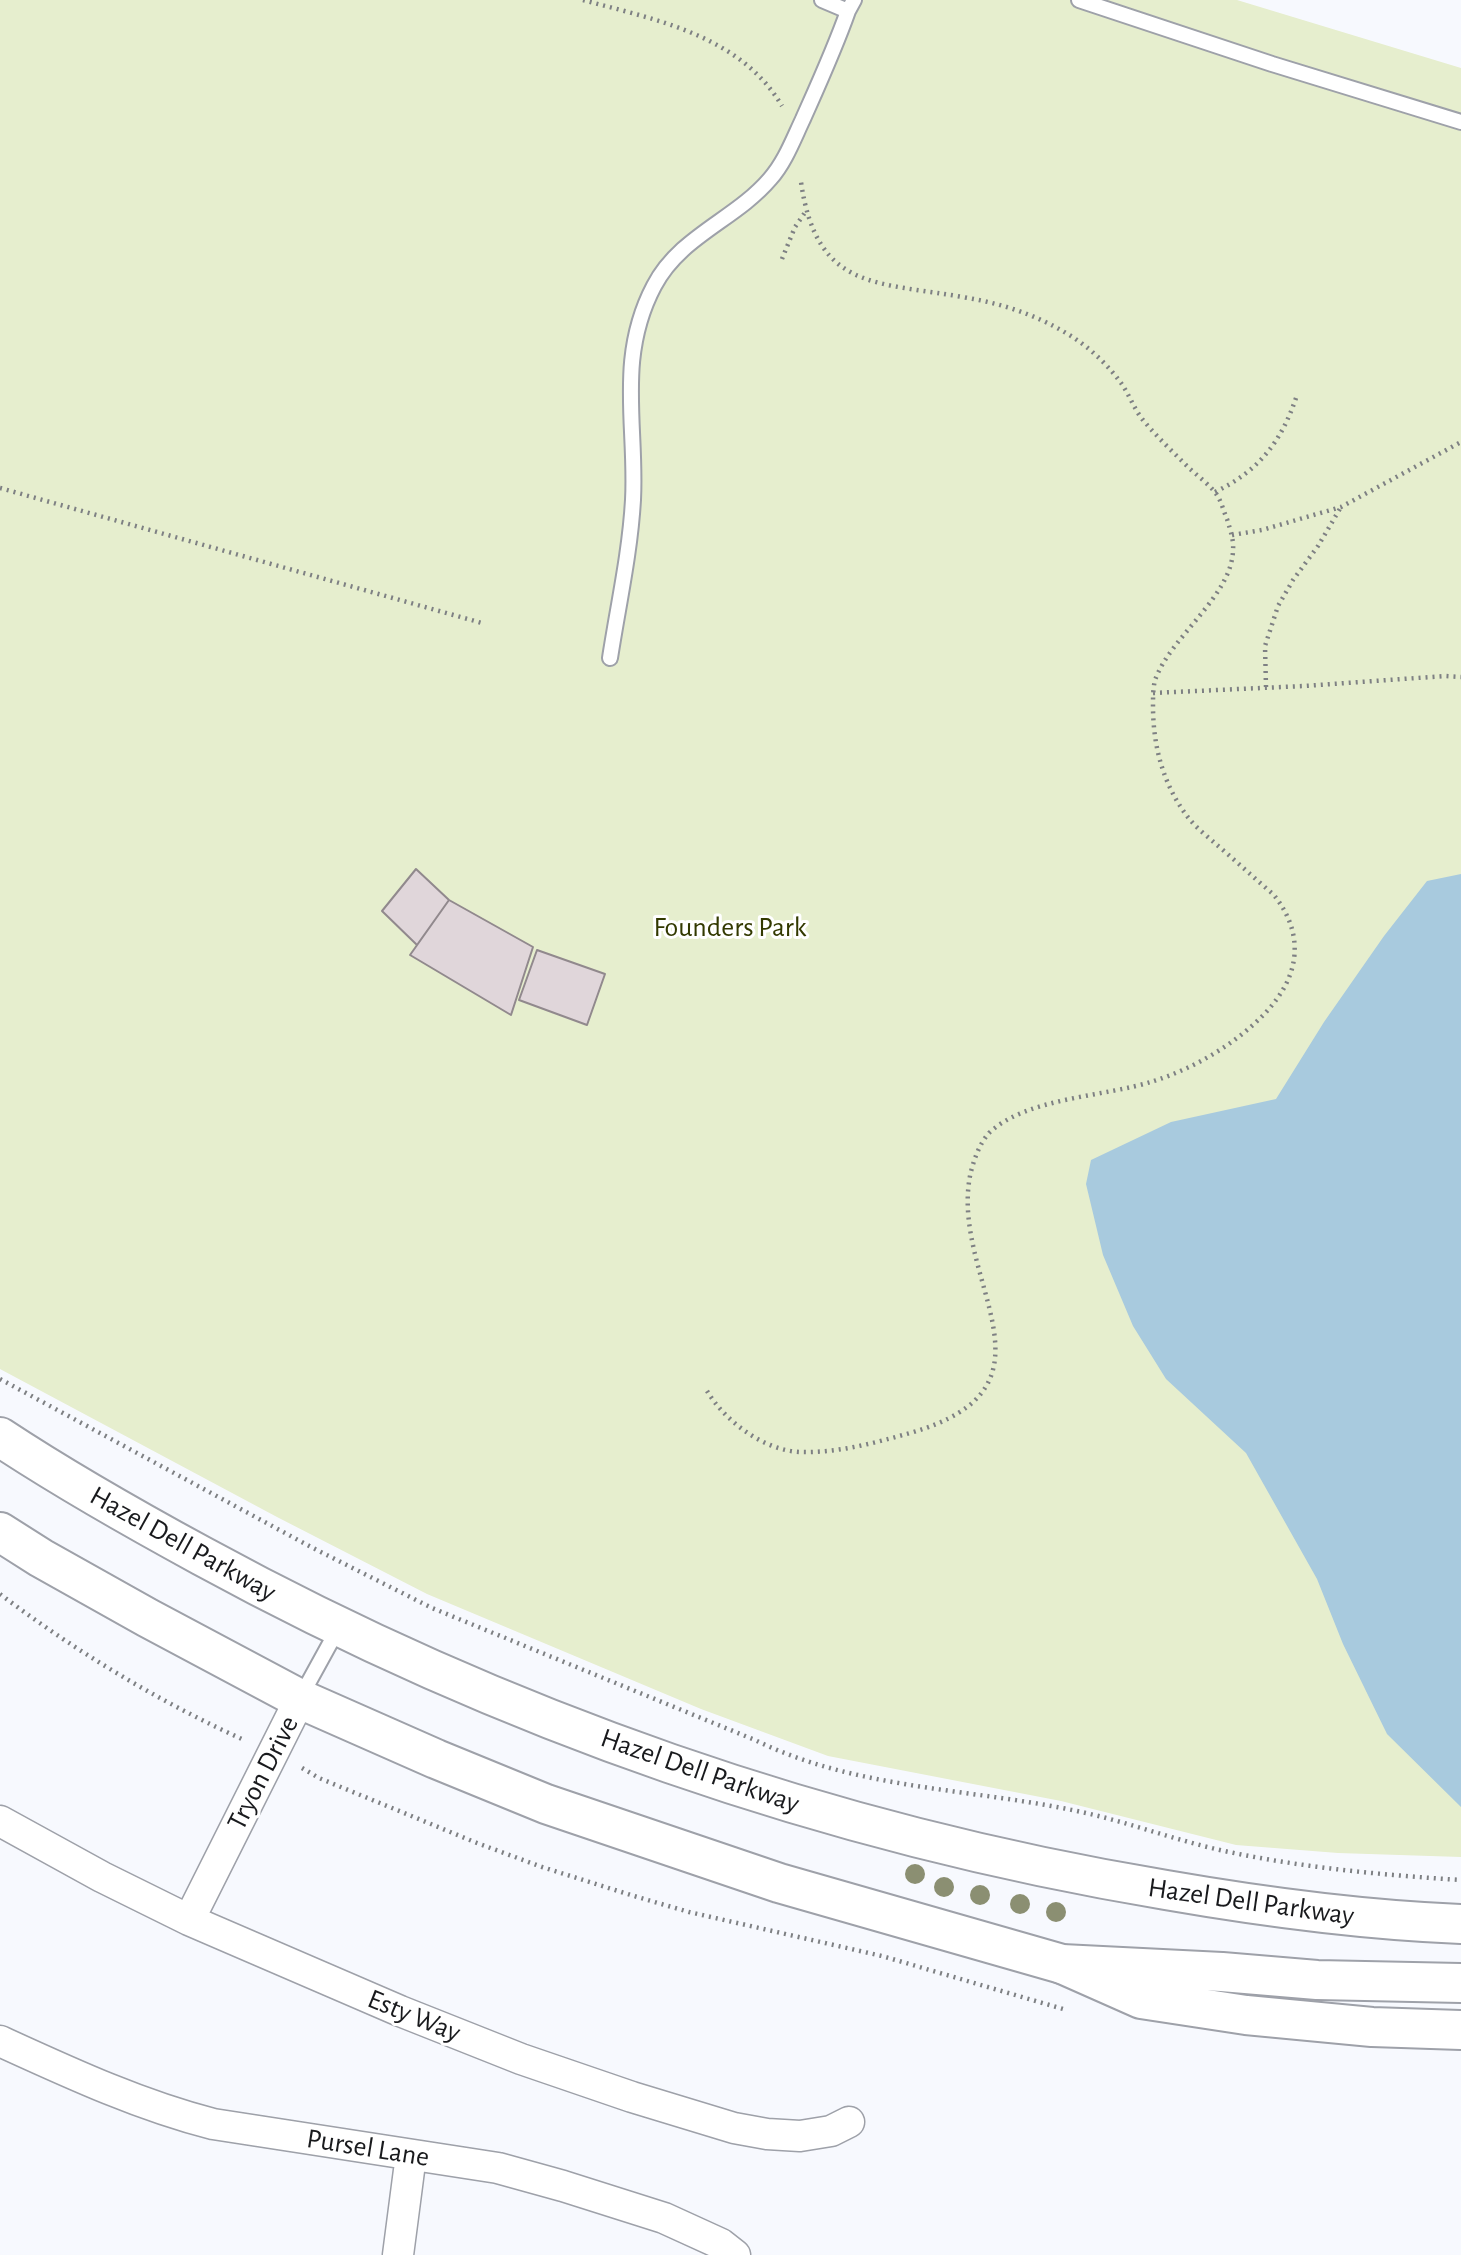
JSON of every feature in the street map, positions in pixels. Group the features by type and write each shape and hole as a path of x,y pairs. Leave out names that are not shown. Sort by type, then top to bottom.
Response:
{"main road":[{"name":"Hazel Dell Parkway","path":"0,1437 140,1522 279,1598 339,1627 490,1695 642,1754 751,1791 889,1831 1087,1877 1242,1903 1399,1922 1461,1924"},
{"path":"0,1532 136,1612 300,1699 546,1804 656,1843 779,1883 1062,1964 1141,1998 1246,2015 1347,2025 1461,2031"},
{"path":"1062,1964 1317,1980 1461,1983"}],"street":[{"name":"Tryon Drive","path":"189,1920 300,1699"},
{"name":"Esty Way","path":"0,1821 102,1877 189,1920 497,2050 734,2128 783,2136 816,2134 849,2122"},
{"name":"Pursel Lane","path":"0,2041 110,2091 170,2113 214,2124 498,2168 664,2218 700,2233 735,2255"},
{"path":"398,2255 411,2155"}],"lane":[{"path":"610,658 633,498 629,384 644,310 664,268 696,237 750,200 783,162 832,55 851,6 822,0"},
{"path":"1079,0 1272,64 1461,122"},
{"name":"Tryon Drive","path":"300,1699 339,1627"}],"path":[{"path":"583,0 699,34 743,62 775,94 786,112 794,137 810,225 820,243 852,274 880,284 1006,306 1046,322 1087,346 1121,383 1140,417 1215,492 1232,535 1233,551 1225,581 1163,664 1154,682 1156,747 1167,780 1181,808 1202,832 1273,894 1293,928 1294,962 1280,995 1255,1024 1205,1059 1152,1082 1026,1110 988,1135 973,1164 968,1199 973,1244 990,1311 996,1353 995,1367 983,1392 973,1403 941,1423 883,1441 827,1451 796,1452 767,1443 732,1421 719,1409 707,1391"},
{"path":"782,260 795,228 806,211"},
{"path":"1215,492 1234,483 1268,452 1283,432 1297,395"},
{"path":"1232,535 1262,530 1341,507 1461,442"},
{"path":"0,488 482,623"},
{"path":"1266,687 1265,646 1274,616 1293,580 1318,546 1341,507"},
{"path":"1153,693 1461,677"},
{"path":"0,1379 310,1547 432,1608 755,1740 787,1756 895,1783 1086,1813 1225,1851 1273,1861 1350,1872 1461,1880"},
{"path":"0,1594 66,1641 172,1704 239,1738"}],"green space":[{"name":"Founders Park","path":"0,0 1237,0 1461,68 1461,1857 1338,1853 1236,1845 1061,1801 828,1756 701,1709 427,1594 0,1369"}],"water":[{"path":"1461,874 1461,1807 1387,1734 1343,1644 1317,1579 1246,1453 1166,1379 1133,1326 1103,1255 1086,1184 1091,1160 1171,1122 1276,1099 1324,1022 1384,936 1427,881"}],"building":[{"path":"416,869 449,900 417,945 382,911"},
{"path":"449,900 533,947 511,1015 410,955"},
{"path":"537,950 605,974 587,1025 519,1000"}]}
